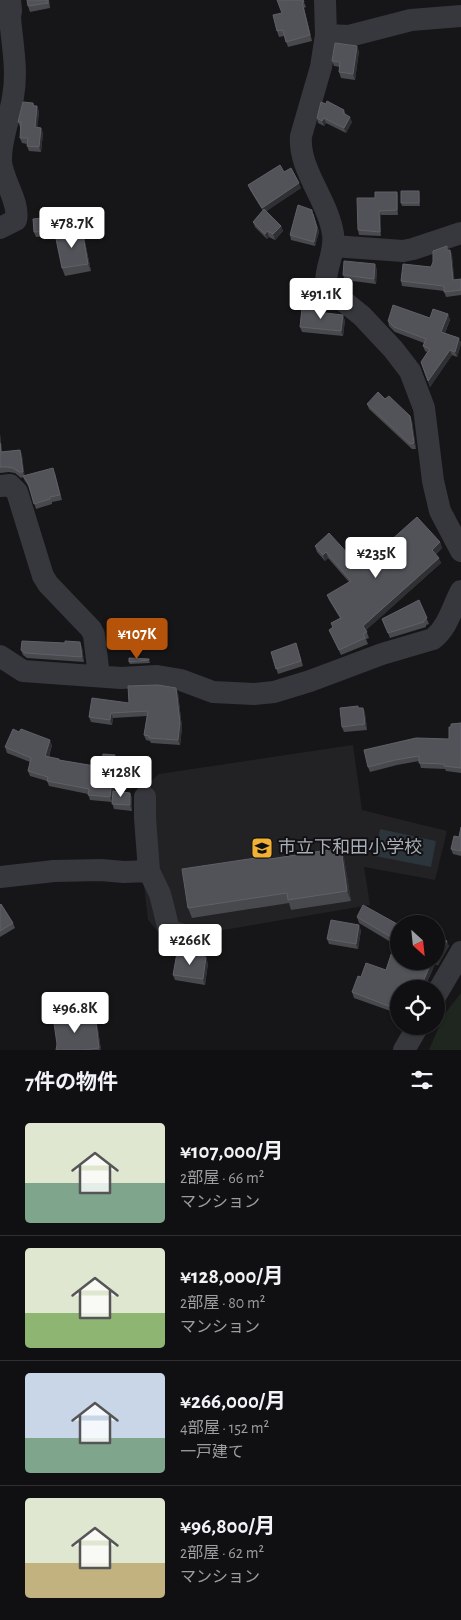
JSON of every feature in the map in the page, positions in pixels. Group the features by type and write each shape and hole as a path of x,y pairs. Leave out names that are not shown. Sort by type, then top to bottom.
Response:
{"street":[{"path":"0,228 16,220 17,215 2,161 5,134 13,97 15,70 10,0"},
{"path":"324,0 326,35 319,76 301,136 300,147 327,213 333,236 326,287 352,306 380,335 402,360 417,388 424,408 433,481 440,511 461,551"},
{"path":"326,35 348,36 411,20 461,16"},
{"path":"333,246 413,250 461,233"},
{"path":"0,486 10,486 17,492 43,576 48,584 91,629 94,635 99,676"},
{"path":"0,656 23,671 121,678 156,676 181,680 213,692 254,694 274,692 318,679 382,654 433,639 447,623 461,591"},
{"path":"145,797 149,871 160,894 168,926 171,931 184,935"},
{"path":"0,877 54,871 149,871"},
{"path":"445,980 461,952"},
{"path":"404,1050 413,1035"}],"shaded area":[{"path":"353,745 362,810 447,831 435,880 364,867 370,905 165,940 148,920 134,796 159,774"},
{"path":"380,829 436,841 431,867 375,856"},
{"path":"461,993 461,1050 429,1050 435,1035 445,1035 445,1014"}],"building":[{"path":"27,0 48,0 48,3 28,6"},
{"path":"277,0 303,0 310,35 286,42 283,30 277,31 273,15 282,13"},
{"path":"335,43 357,46 353,74 339,72 340,62 332,61"},
{"path":"327,101 344,110 343,113 350,117 344,128 324,118 322,121 317,118 321,102 326,104"},
{"path":"23,102 33,103 33,106 37,106 35,127 41,128 39,147 27,146 28,138 20,138 21,122 18,122"},
{"path":"280,165 284,172 291,168 299,183 262,208 248,185"},
{"path":"401,191 419,191 419,203 401,203"},
{"path":"375,192 397,192 397,210 379,211 380,232 358,230 357,198 375,198"},
{"path":"298,205 312,210 317,228 314,242 290,235"},
{"path":"264,209 281,226 273,234 267,231 265,234 253,222"},
{"path":"60,216 61,230 34,232 33,219"},
{"path":"82,229 88,264 62,268 55,234"},
{"path":"447,246 447,250 450,250 453,280 461,279 461,290 444,292 444,286 401,281 403,264 431,267 433,251"},
{"path":"344,261 375,264 374,279 343,275"},
{"path":"393,305 430,318 433,309 448,314 441,332 459,338 455,352 450,350 428,381 421,362 430,349 423,346 426,339 394,327 388,321"},
{"path":"302,308 317,309 317,312 343,315 341,331 300,327"},
{"path":"378,392 385,399 389,396 410,416 414,443 410,444 367,404"},
{"path":"0,443 1,452 20,450 23,472 13,468 0,467"},
{"path":"53,468 60,495 34,504 28,483 23,476"},
{"path":"417,517 440,542 432,550 439,558 363,626 367,632 363,634 365,638 339,650 329,630 333,627 331,623 341,618 327,595 351,581 326,552 323,555 315,546 329,533 350,556 353,558 356,555 366,566 393,543 390,541"},
{"path":"419,600 427,618 424,622 388,633 382,619"},
{"path":"22,641 80,642 82,657 25,653 21,650"},
{"path":"296,643 301,661 276,669 271,652"},
{"path":"129,658 149,659 149,660 129,662"},
{"path":"158,685 176,688 180,723 178,740 149,738 149,736 144,735 148,711 111,713 110,720 89,717 92,698 129,703 128,686"},
{"path":"358,706 358,708 363,708 365,724 342,727 340,708"},
{"path":"461,723 461,768 444,766 444,764 419,763 419,756 368,767 364,750 416,738 449,739 449,727 451,727 451,724"},
{"path":"13,729 19,732 21,729 50,740 45,756 59,760 101,767 103,754 115,755 110,797 88,795 89,789 47,781 48,777 28,771 31,758 5,747"},
{"path":"113,791 130,793 130,805 112,804"},
{"path":"461,827 461,851 451,849 454,836 459,837"},
{"path":"341,848 347,891 288,900 287,893 188,908 182,869 269,856 270,859"},
{"path":"0,905 13,923 0,931"},
{"path":"363,905 390,920 390,936 357,917"},
{"path":"331,920 359,925 356,944 327,939"},
{"path":"177,953 206,957 203,979 173,975"},
{"path":"390,958 390,970 428,970 424,980 390,980 390,1007 352,992 358,976 361,977 366,963 386,970"},
{"path":"67,1014 68,1020 78,1018 78,1020 87,1019 88,1023 96,1022 99,1048 56,1050 57,1044 53,1016"}],"place":[{"name":"市立下和田小学校","path":"262,848"}]}
